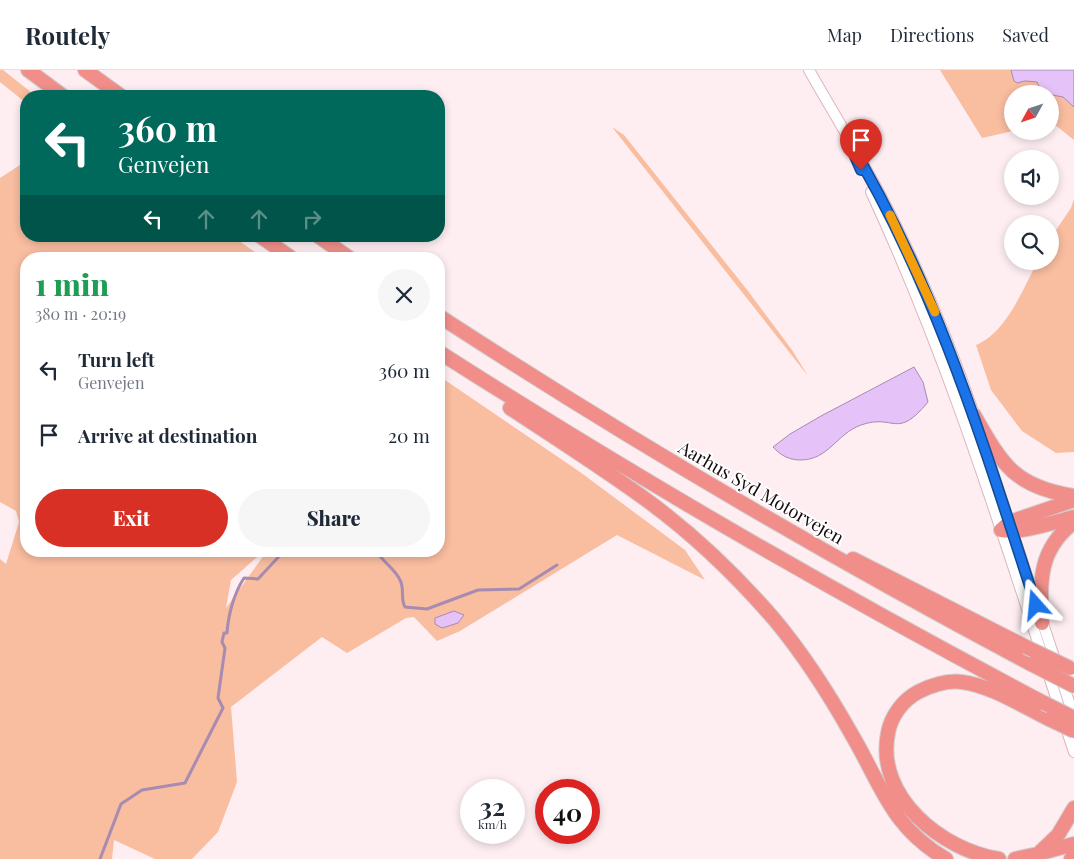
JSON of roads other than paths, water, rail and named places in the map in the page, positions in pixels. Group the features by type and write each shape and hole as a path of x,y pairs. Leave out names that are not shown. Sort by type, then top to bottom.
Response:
{"highway":[{"path":"28,70 55,90"},
{"path":"85,70 113,90"},
{"path":"269,242 283,252"},
{"path":"327,242 341,252"},
{"name":"Aarhus Syd Motorvejen","path":"445,320 671,462 778,525 873,579 1074,686"},
{"path":"445,356 655,486 766,551 884,618 1074,718"},
{"path":"471,372 487,392 642,497 691,536 738,581 807,660 858,745 894,814 928,848 946,859"},
{"path":"974,415 995,452 1015,474 1040,489 1074,496"},
{"path":"1008,528 1074,500"},
{"path":"1008,528 1074,517"},
{"path":"1042,623 1041,594 1044,566 1056,540 1074,522"},
{"path":"778,525 867,565 1072,669"},
{"path":"999,859 974,853 949,841 927,825 909,806 889,771 886,757 889,728 902,704 913,695 938,684 952,682 973,684 990,690 1074,731"},
{"path":"1038,854 1058,835 1074,808"},
{"path":"1016,859 1074,844"}],"street":[{"path":"809,70 873,181 910,256 949,346 974,415 1074,752"},
{"path":"848,140 892,236 936,342 1008,528 1074,718"}],"waterway":[{"path":"100,859 121,804 142,790 185,783 223,708 218,698 225,648 222,642 224,633 227,633 234,598 244,578 258,579 278,557"},
{"path":"380,557 400,580 405,607 427,609 478,590 519,589 557,565"}]}
